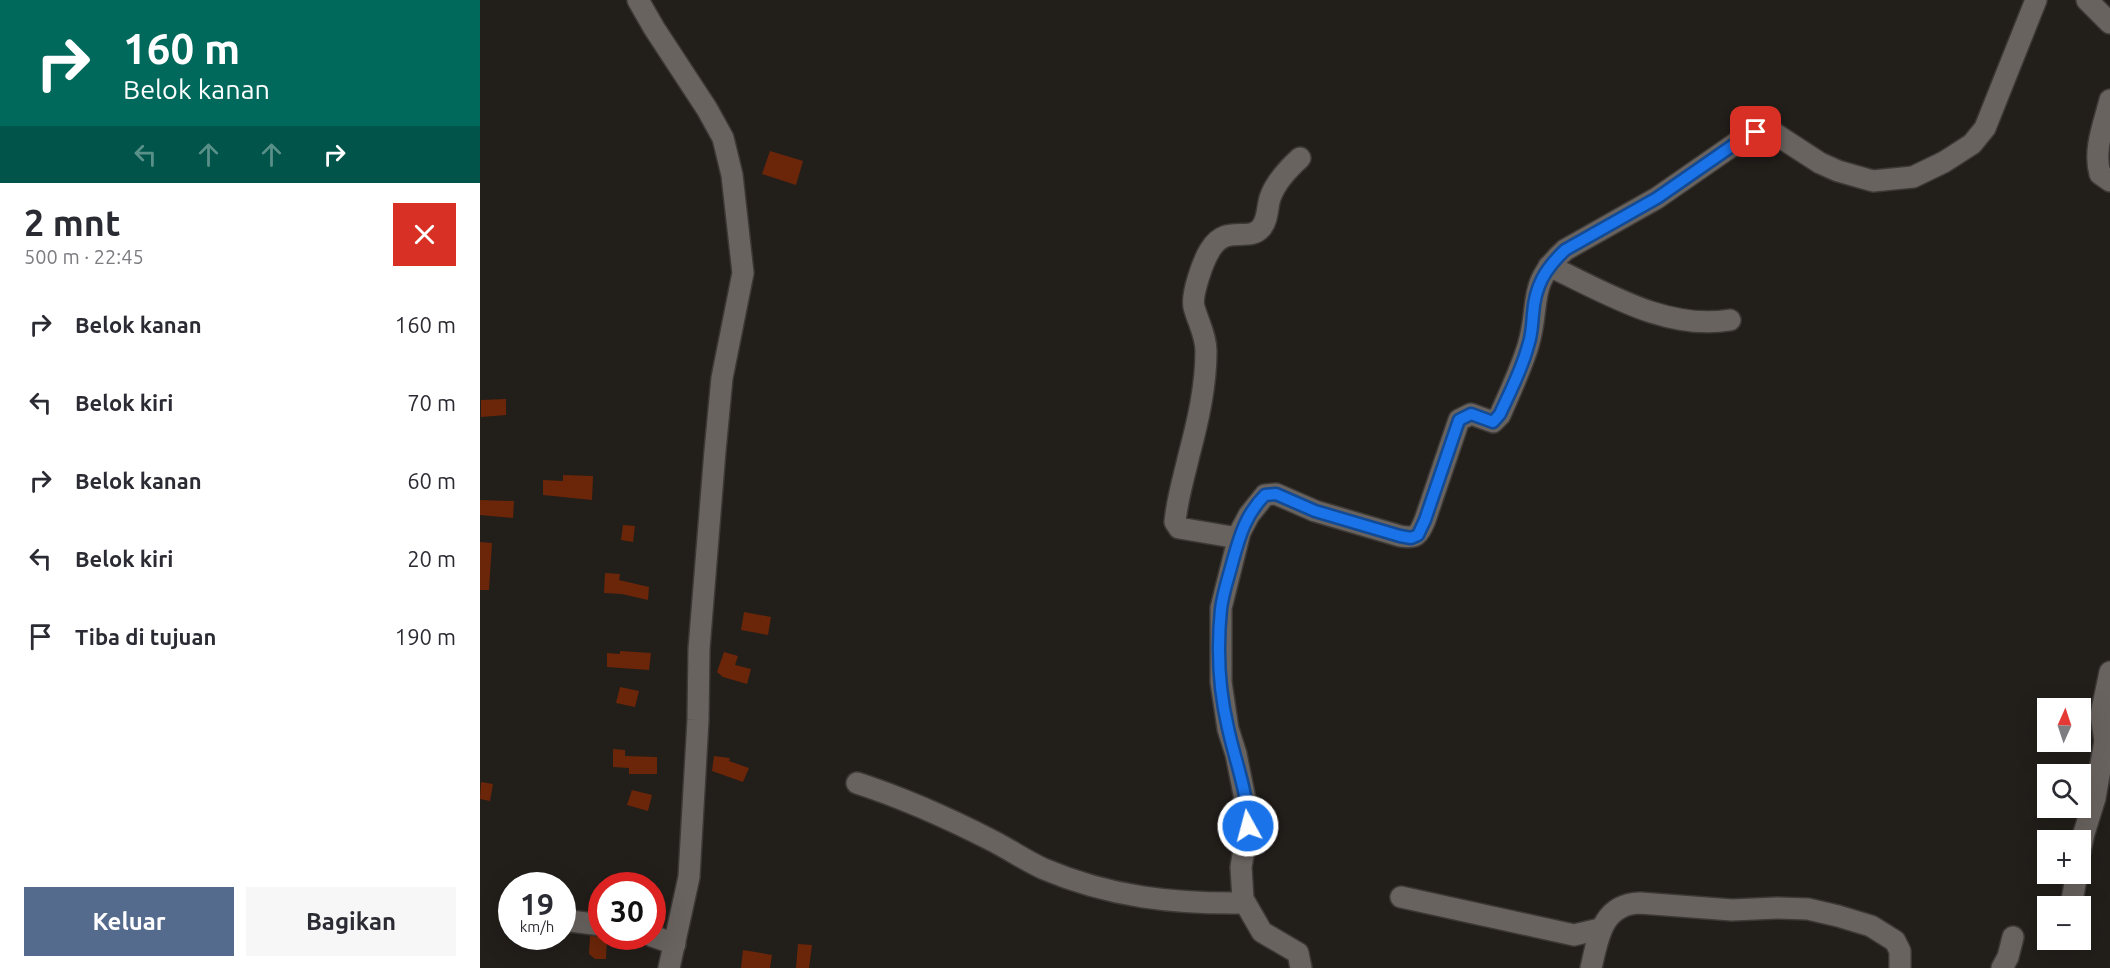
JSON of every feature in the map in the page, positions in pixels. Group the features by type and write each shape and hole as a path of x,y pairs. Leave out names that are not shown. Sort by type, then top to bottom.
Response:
{"street":[{"path":"638,0 723,138 732,175 743,273 723,378 699,649 698,720 689,877 669,968"},
{"path":"1301,968 1298,953 1262,932 1242,894 1243,853 1248,814 1236,754 1228,729 1221,682 1221,608 1238,538 1249,514 1265,495 1272,493 1315,511 1400,536 1411,538 1418,535 1459,420 1471,414 1493,422 1500,414 1533,331 1535,298 1543,274 1565,250 1657,198 1742,139 1756,132 1774,133 1820,163 1873,181 1913,177 1944,162 1972,144 1985,128 2036,0"},
{"path":"2087,0 2110,23"},
{"path":"2110,100 2098,145 2097,158 2100,174 2110,181"},
{"path":"1238,538 1179,528 1175,522 1177,501 1196,425 1204,378 1205,338 1193,305 1193,296 1209,252 1216,241 1232,234 1247,234 1260,230 1265,222 1271,195 1281,179 1300,158"},
{"path":"1549,266 1657,314 1715,322 1730,320"},
{"path":"2085,830 2095,798 2107,741 2101,715 2110,672"},
{"path":"857,783 898,796 970,830 1041,868 1097,888 1128,896 1176,901 1245,903"},
{"path":"1401,897 1574,935 1599,929 1620,908 1628,904 1732,910 1809,909 1871,926 1888,935 1898,945 1900,968"},
{"path":"1591,968 1599,929"},
{"path":"2002,968 2008,957 2013,937"},
{"path":"666,941 675,944"}],"building":[{"path":"770,151 803,161 796,185 762,174"},
{"path":"506,399 506,415 481,417 481,400"},
{"path":"563,475 593,476 592,500 543,495 543,480 563,481"},
{"path":"480,500 514,501 513,518 480,515"},
{"path":"623,525 635,526 633,542 621,540"},
{"path":"480,542 492,543 489,590 480,590"},
{"path":"605,573 620,574 619,580 649,587 648,600 622,594 604,593"},
{"path":"744,612 771,617 768,635 741,630"},
{"path":"620,651 651,653 649,670 607,667 607,653 620,654"},
{"path":"724,652 738,656 735,665 751,669 747,684 723,677 717,672"},
{"path":"620,687 639,691 635,707 616,703"},
{"path":"613,749 625,750 625,756 657,757 657,774 629,774 629,768 613,767"},
{"path":"714,756 730,758 729,761 749,768 743,782 712,771"},
{"path":"481,782 493,784 490,801 480,799"},
{"path":"632,790 652,795 648,811 627,805"},
{"path":"798,944 812,945 809,968 796,968"},
{"path":"589,950 606,950 606,959 595,959 589,954"},
{"path":"743,950 772,955 770,968 741,968"}],"route":[{"path":"1248,826 1248,814 1236,754 1228,729 1221,682 1221,608 1240,532 1249,514 1265,495 1272,493 1315,511 1400,536 1416,537 1425,520 1459,420 1471,414 1493,422 1500,414 1533,331 1535,298 1543,274 1553,262 1565,250 1657,198 1689,174 1756,132"}]}
